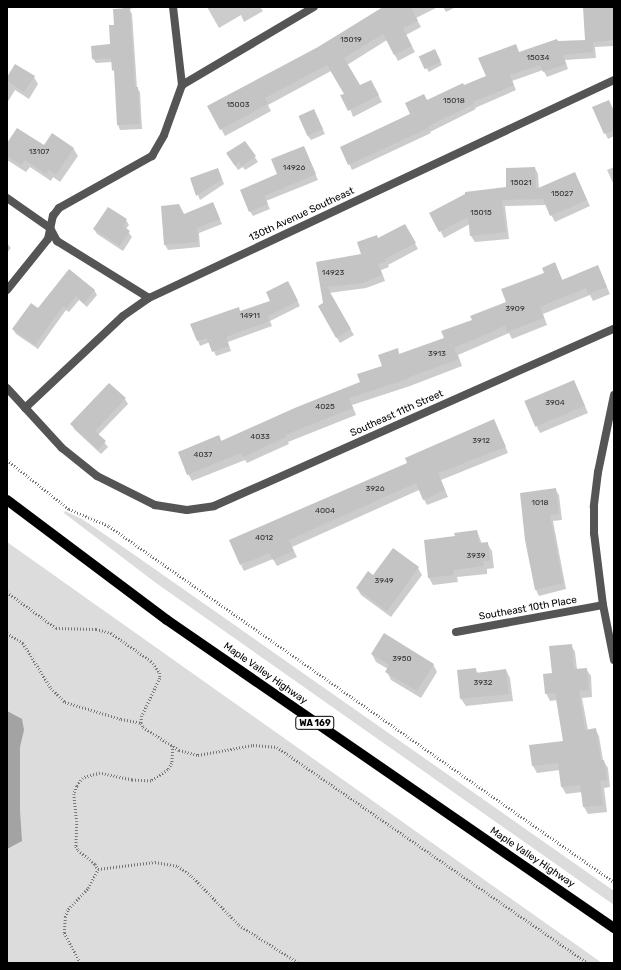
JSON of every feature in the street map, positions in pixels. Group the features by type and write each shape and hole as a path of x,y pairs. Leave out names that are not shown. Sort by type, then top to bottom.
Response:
{"main road":[{"name":"Maple Valley Highway","path":"7,500 167,620 614,928"}],"street":[{"path":"7,290 48,239 53,216 59,208 152,156 164,135 182,85 173,7"},
{"path":"182,85 314,7"},
{"name":"130th Avenue Southeast","path":"25,408 123,316 149,298 614,80"},
{"path":"7,198 50,228 57,241 149,298"},
{"name":"Southeast 11th Street","path":"7,388 62,448 97,476 155,505 187,510 214,506 614,329"},
{"path":"614,395 598,472 594,507 594,533 603,605 614,660"},
{"name":"Southeast 10th Place","path":"456,632 603,605"}],"path":[{"path":"7,460 69,509 109,526 614,882"},
{"path":"7,592 56,628 96,629 111,633 151,661 160,674 160,678 142,716 141,723 143,727 186,753 198,755 252,745 277,747 588,963"},
{"path":"7,633 23,643 51,688 65,702 122,720 141,723"},
{"path":"98,869 95,864 78,850 76,846 77,821 74,794 77,786 83,778 100,774 132,780 151,781 168,770 172,763 173,746"},
{"path":"98,869 155,862 178,866 192,876 239,925 299,963"},
{"path":"80,963 64,933 65,917 68,909 88,888 98,869"}],"shaded area":[{"path":"65,511 82,519 126,549 614,891 614,905 156,583 64,513"},
{"path":"7,542 602,963 7,963"},
{"path":"7,711 22,719 24,730 20,747 20,811 22,841 7,849"}],"building":[{"path":"383,7 411,7 418,21 403,28 412,46 394,55 383,34 344,58 360,85 371,80 379,95 348,111 340,95 344,94 327,65 265,98 268,104 220,130 207,106 318,47"},
{"path":"583,7 614,7 614,40 593,42 593,52 563,55 566,64 543,72 540,65 510,75 514,85 473,102 474,104 428,126 429,128 348,165 340,147 410,114 405,103 424,94 427,100 463,83 464,85 486,76 478,58 516,44 519,52 557,39 558,41 585,40"},
{"path":"130,8 135,87 138,87 140,124 117,125 114,70 112,71 111,58 92,59 91,46 110,44 109,25 114,25 113,9"},
{"path":"435,49 441,62 425,69 419,57"},
{"path":"15,64 35,76 24,92 7,81 7,77"},
{"path":"609,100 614,111 614,130 604,134 592,107"},
{"path":"314,109 323,129 307,136 298,116"},
{"path":"17,128 44,145 52,133 74,148 56,175 49,170 46,174 25,160 21,165 7,156 7,143"},
{"path":"245,141 256,156 242,166 239,162 235,166 226,153"},
{"path":"304,146 316,174 264,196 268,204 249,212 240,190 277,174 271,159"},
{"path":"535,167 536,189 575,172 587,200 550,216 543,199 502,200 506,232 470,236 468,217 439,232 429,213 465,194 465,192 506,187 506,168"},
{"path":"218,168 222,179 196,196 190,178"},
{"path":"213,202 220,219 197,228 198,242 164,245 161,206 179,204 184,214"},
{"path":"108,207 127,219 123,226 130,231 120,246 93,229"},
{"path":"405,224 416,243 385,259 386,261 378,264 382,275 362,283 327,287 351,329 336,338 318,306 323,303 316,262 361,254 357,242 377,235 378,238"},
{"path":"555,262 562,280 598,265 607,287 588,294 586,288 540,307 544,318 507,332 505,326 454,348 459,359 407,379 349,398 353,408 285,435 286,437 243,457 241,453 187,475 178,452 219,435 221,441 297,407 360,382 357,374 382,366 378,355 398,348 399,354 444,338 441,331 472,320 470,316 506,302 501,289 544,273 542,268"},
{"path":"69,269 95,290 84,303 76,296 66,308 63,306 35,345 12,329 31,303 38,308"},
{"path":"288,281 298,301 268,316 270,321 226,337 229,346 212,352 207,338 197,341 190,324 239,307 240,311 270,301 266,292"},
{"path":"574,380 585,406 535,427 524,401"},
{"path":"109,383 126,398 95,431 106,441 98,450 70,424"},
{"path":"494,419 506,447 438,473 445,490 423,500 416,483 289,540 294,551 273,560 269,553 240,565 229,540 407,463 405,458"},
{"path":"556,488 559,514 550,515 563,583 535,590 525,540 520,493"},
{"path":"477,530 479,543 488,542 490,561 483,561 484,566 453,570 454,575 428,578 424,540 455,536 454,533"},
{"path":"393,548 419,567 387,611 356,588 368,571 373,575"},
{"path":"384,633 434,664 417,691 385,672 389,665 371,654"},
{"path":"572,644 574,669 587,668 589,690 579,691 585,730 596,728 601,760 604,760 607,780 600,781 603,805 583,807 580,785 561,787 558,763 532,766 529,745 563,741 555,693 545,694 543,674 552,673 549,646"},
{"path":"476,668 476,673 506,669 509,694 460,699 457,670"}]}
